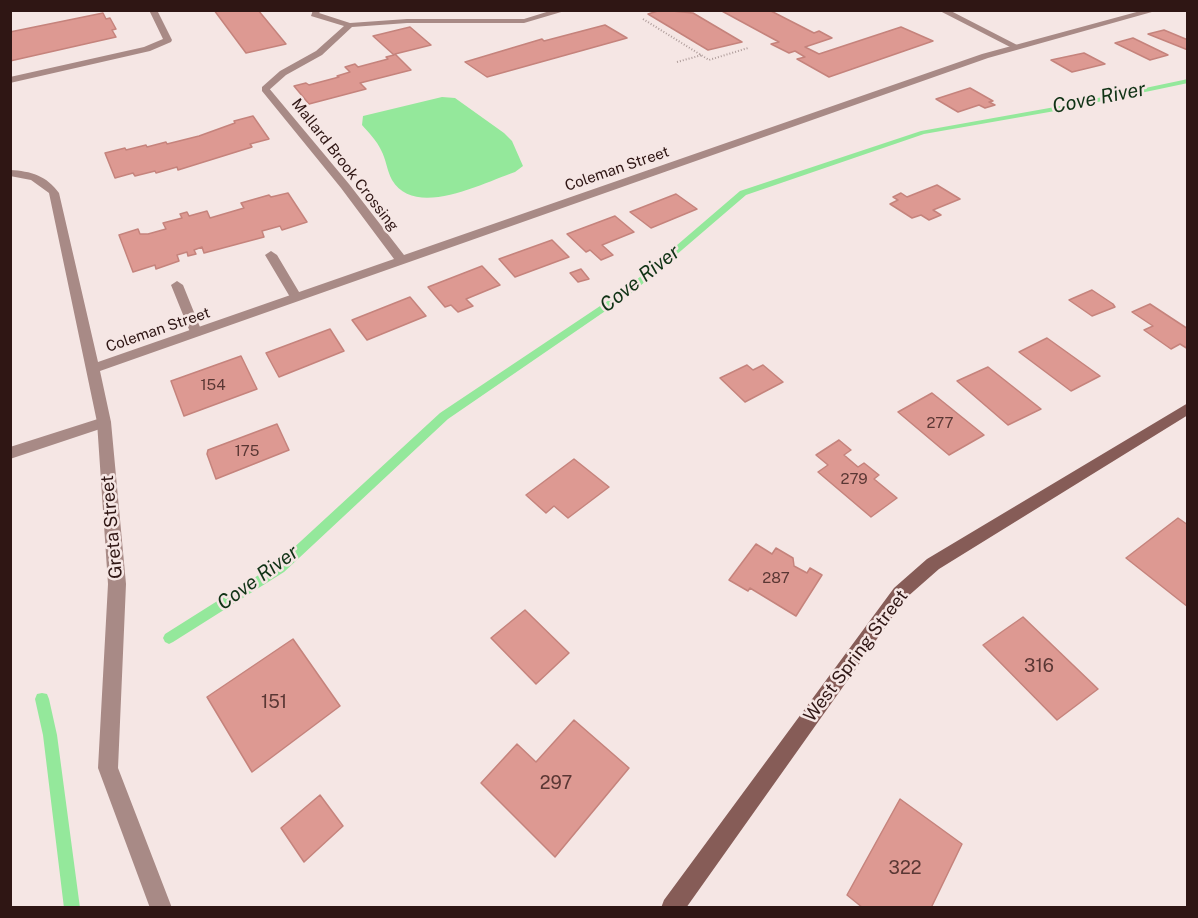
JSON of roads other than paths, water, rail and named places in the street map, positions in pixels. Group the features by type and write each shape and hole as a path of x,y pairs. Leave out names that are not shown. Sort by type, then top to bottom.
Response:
{"main road":[{"name":"West Spring Street","path":"672,908 900,593 933,564 1188,408"}],"street":[{"path":"10,80 147,49 168,40 153,10"},
{"path":"315,12 350,25 408,21 524,21 564,10"},
{"path":"942,10 1017,47"},
{"name":"Coleman Street","path":"92,369 974,59 1155,10"},
{"name":"Mallard Brook Crossing","path":"350,25 319,53 282,73 265,89 345,186 401,260"},
{"name":"Greta Street","path":"10,173 32,176 42,181 54,193 104,422 117,584 108,768 161,908"},
{"path":"271,255 296,297"},
{"path":"177,285 196,332"},
{"path":"10,453 104,422"}],"waterway":[{"name":"Cove River","path":"169,638 280,568 444,416 630,290 743,193 923,132 1055,109 1188,81"},
{"name":"Cove River","path":"42,699 50,735 72,908"}]}
